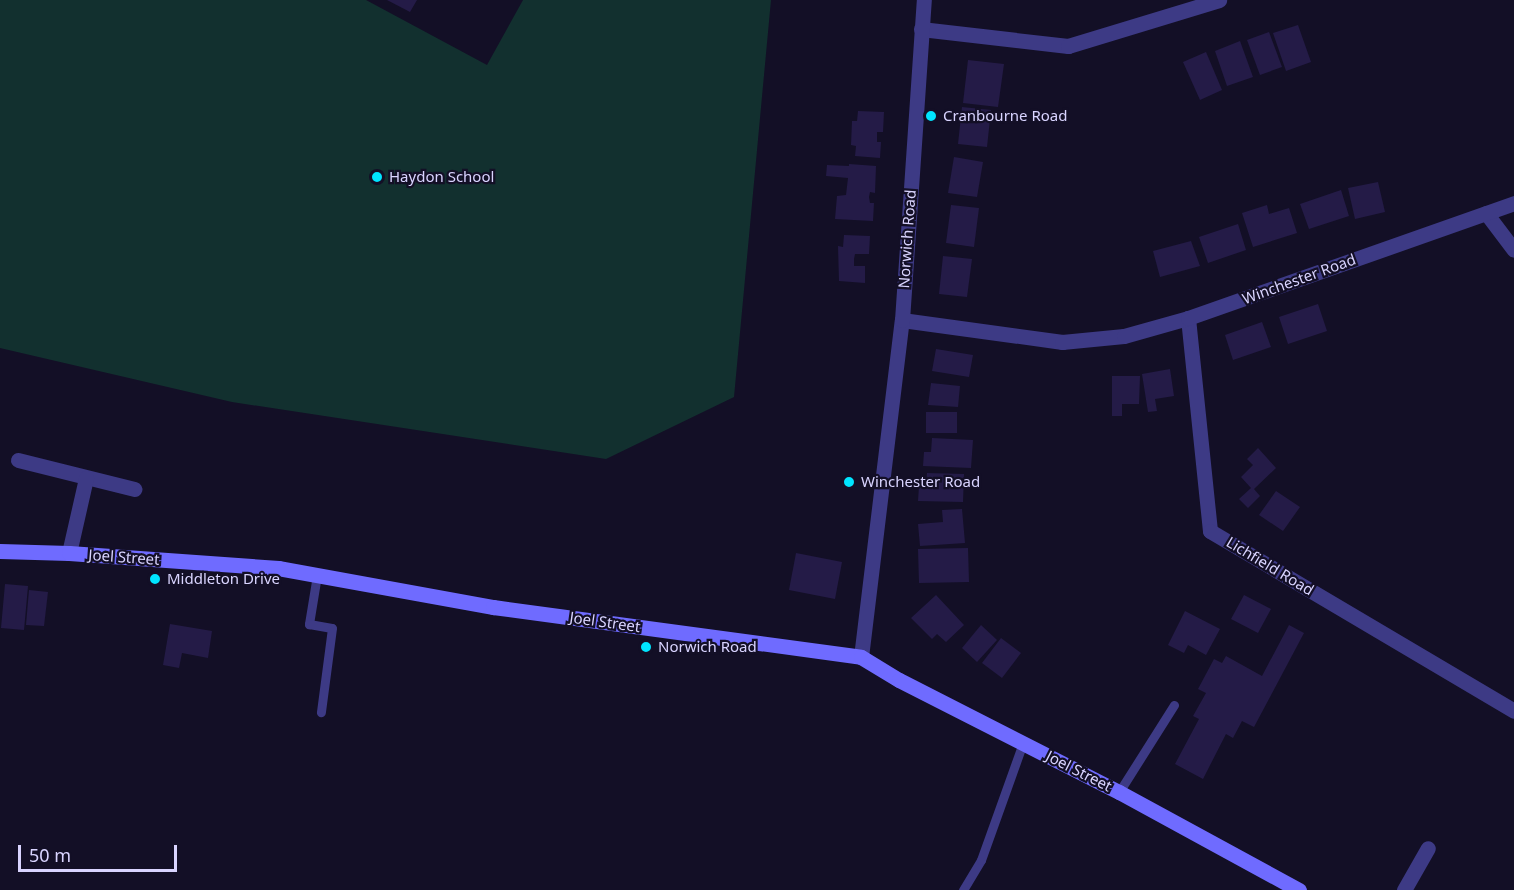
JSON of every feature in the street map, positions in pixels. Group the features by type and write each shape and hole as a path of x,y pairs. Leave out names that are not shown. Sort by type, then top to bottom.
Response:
{"main road":[{"name":"Joel Street","path":"0,551 69,553 278,568 493,607 861,657 899,680 1119,792 1296,889"}],"street":[{"name":"Norwich Road","path":"861,657 902,320 924,0"},
{"path":"921,29 1068,46 1219,0"},
{"name":"Winchester Road","path":"902,320 1062,342 1124,336 1188,318 1514,203"},
{"path":"1486,213 1514,250"},
{"name":"Lichfield Road","path":"1188,318 1210,531 1514,711"},
{"path":"18,460 134,489"},
{"path":"69,553 86,478"},
{"path":"1404,890 1428,848"}],"lane":[{"path":"317,575 309,624 332,628 321,712"},
{"path":"1119,792 1174,705"},
{"path":"963,890 981,860 1023,743"}],"green space":[{"name":"Haydon School","path":"0,0 366,0 487,65 523,0 771,0 734,397 606,459 232,402 0,348"}],"building":[{"path":"387,0 417,0 410,12"},
{"path":"1298,25 1311,62 1286,71 1273,33"},
{"path":"1269,32 1282,67 1260,75 1247,40"},
{"path":"1240,41 1253,77 1227,86 1215,51"},
{"path":"1206,52 1222,90 1200,100 1183,62"},
{"path":"968,60 1004,64 998,107 963,103"},
{"path":"962,107 991,110 987,147 958,144"},
{"path":"858,111 884,112 883,132 877,132 877,142 881,142 880,158 855,156 856,146 851,145 852,121 857,121"},
{"path":"954,157 983,162 977,197 948,193"},
{"path":"849,164 876,166 875,193 870,192 869,197 870,203 874,203 873,221 835,219 837,196 846,195 848,178 826,176 827,165 849,166"},
{"path":"1378,182 1385,212 1355,219 1348,188"},
{"path":"1341,190 1349,216 1309,229 1300,204"},
{"path":"951,205 979,208 974,247 946,243"},
{"path":"1267,205 1269,214 1289,208 1297,233 1253,247 1242,213"},
{"path":"1238,224 1246,250 1208,263 1199,237"},
{"path":"844,235 870,236 869,254 855,254 854,259 854,266 865,266 865,283 839,281 838,246 843,247"},
{"path":"1191,241 1200,266 1160,277 1153,251"},
{"path":"943,256 972,259 967,297 939,294"},
{"path":"1318,304 1327,331 1288,344 1279,317"},
{"path":"1262,322 1271,347 1233,360 1225,335"},
{"path":"936,349 973,355 969,377 932,371"},
{"path":"1170,369 1174,396 1155,399 1157,411 1148,412 1142,374"},
{"path":"1112,376 1140,376 1139,404 1122,404 1122,416 1112,416"},
{"path":"931,383 960,386 958,407 928,405"},
{"path":"926,412 957,412 957,433 926,433"},
{"path":"932,438 973,440 971,468 923,466 924,452 931,452"},
{"path":"1258,448 1276,468 1254,489 1260,496 1248,508 1239,499 1251,488 1241,477 1253,465 1247,459"},
{"path":"927,473 964,474 963,502 918,501 919,486 926,486"},
{"path":"1276,491 1300,507 1283,531 1259,515"},
{"path":"962,509 965,543 920,546 918,524 943,522 942,510"},
{"path":"968,548 969,582 919,583 918,549"},
{"path":"796,553 842,562 835,599 789,590"},
{"path":"5,584 28,586 24,630 1,628"},
{"path":"29,590 48,592 44,626 26,625"},
{"path":"936,595 964,625 946,642 937,634 932,639 911,618"},
{"path":"1244,595 1271,609 1258,633 1231,619"},
{"path":"1185,611 1220,629 1206,655 1188,645 1184,653 1168,645"},
{"path":"170,624 212,631 208,658 182,653 179,668 163,665"},
{"path":"981,625 997,640 977,662 962,648"},
{"path":"1289,625 1304,633 1254,727 1242,721 1233,738 1226,734 1203,779 1175,764 1199,719 1193,716 1206,693 1198,689 1214,659 1222,663 1226,656 1262,676"},
{"path":"1001,638 1021,653 1002,678 982,663"}],"place":[{"name":"Cranbourne Road","path":"931,116"},
{"name":"Haydon School","path":"377,177"},
{"name":"Winchester Road","path":"849,482"},
{"name":"Middleton Drive","path":"155,579"},
{"name":"Norwich Road","path":"646,647"}]}
